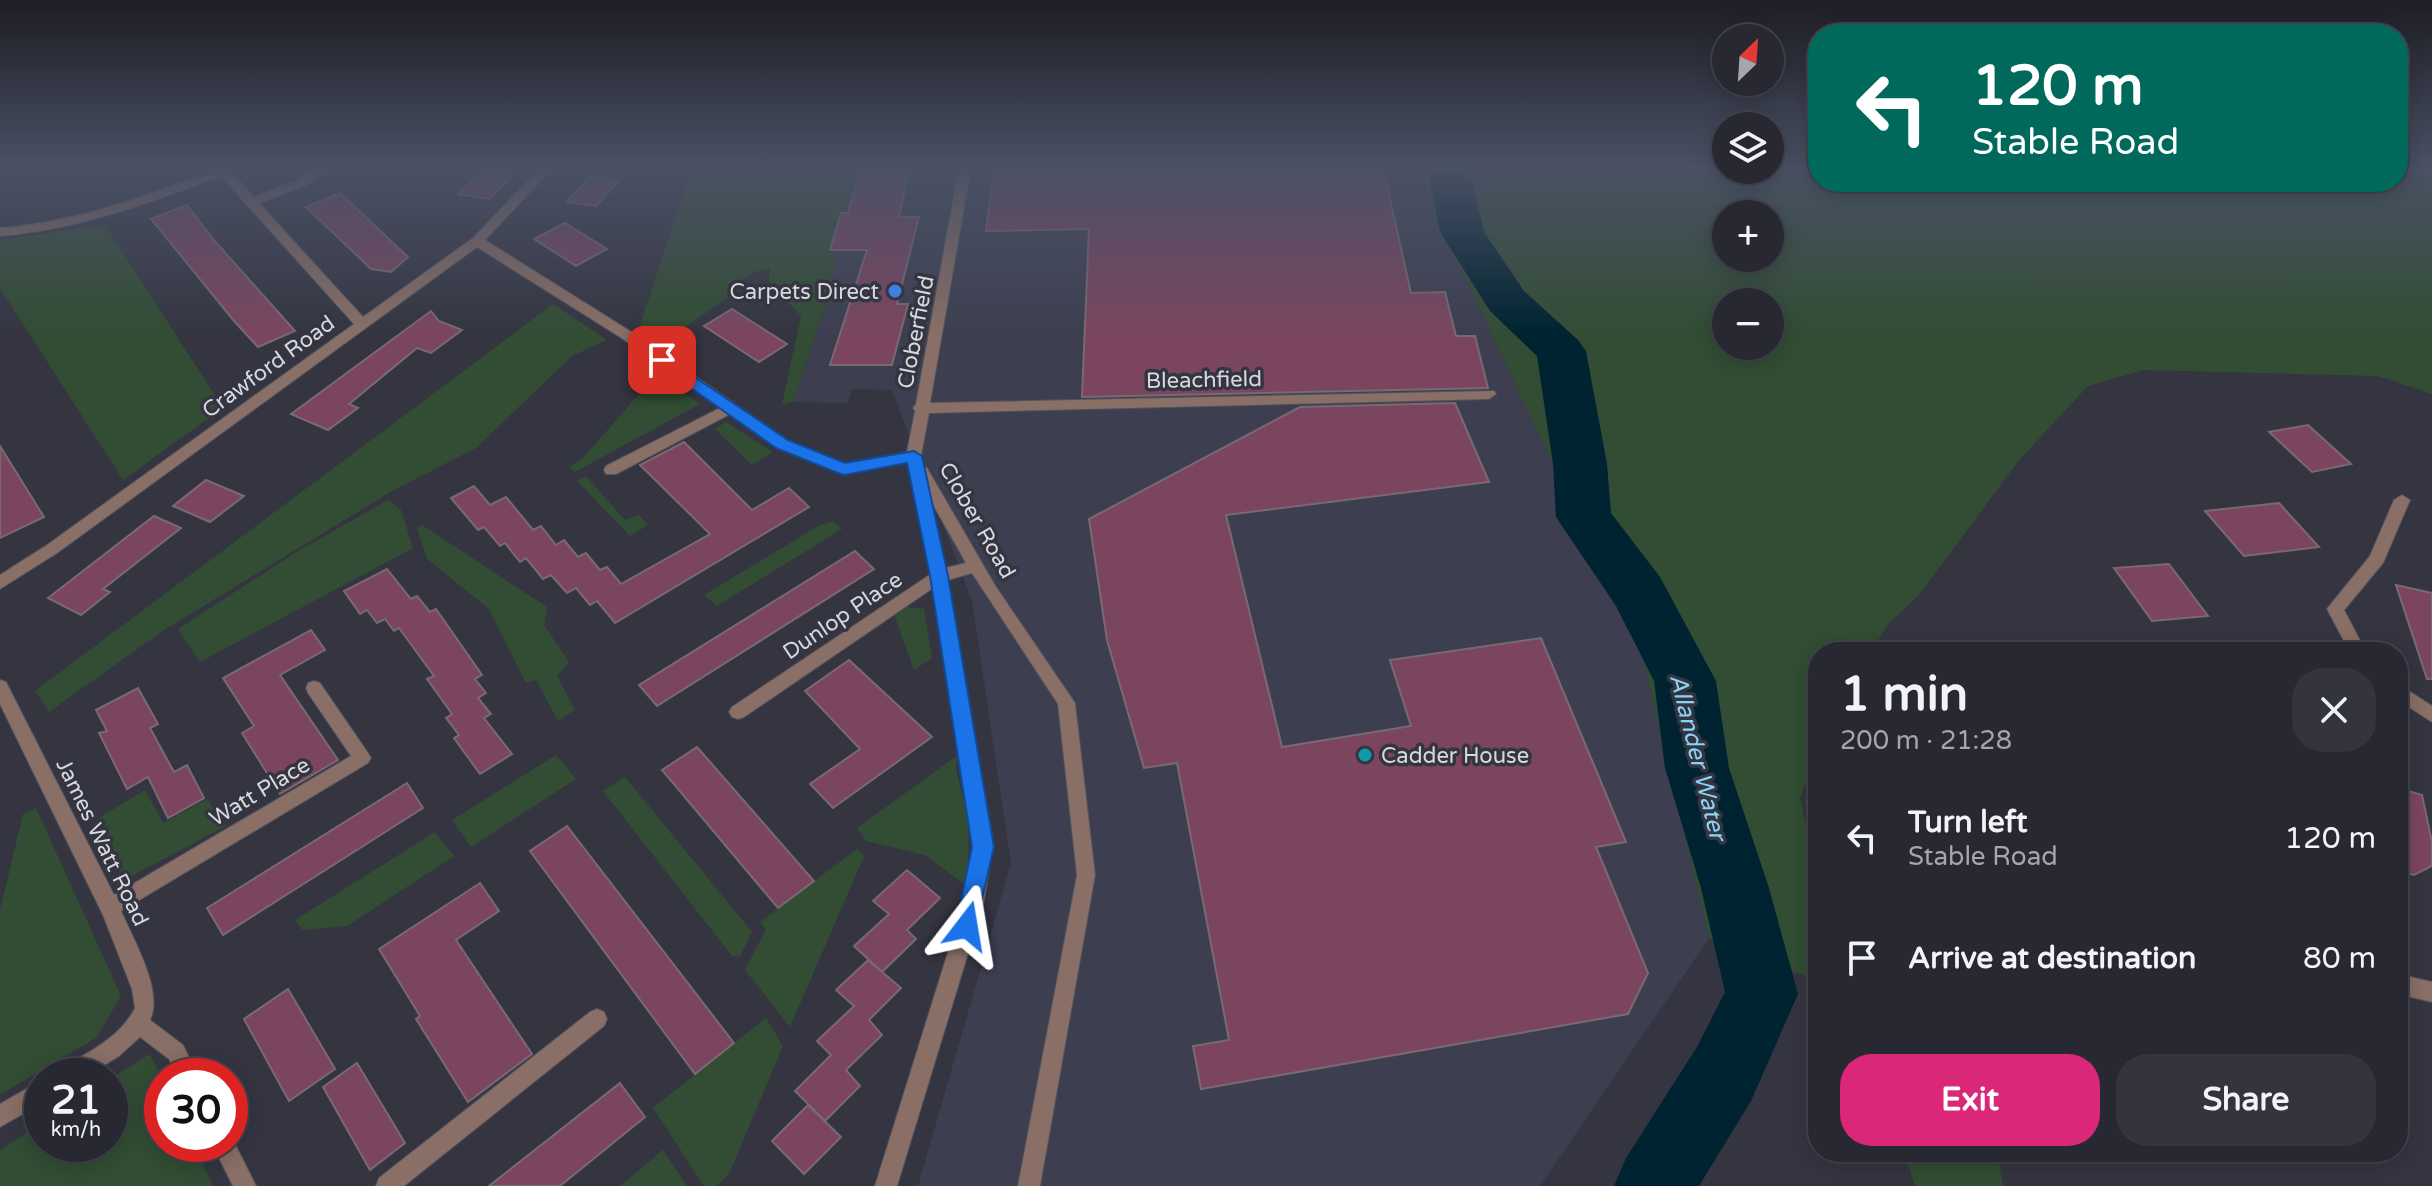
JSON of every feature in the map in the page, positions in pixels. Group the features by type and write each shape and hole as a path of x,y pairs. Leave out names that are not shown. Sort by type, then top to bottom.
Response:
{"street":[{"path":"0,232 55,223"},
{"path":"271,223 362,325"},
{"name":"Crawford Road","path":"0,583 52,549 362,325 477,241 494,223"},
{"name":"Cloberfield","path":"914,456 955,223"},
{"path":"477,241 625,334 782,444 844,469 914,456"},
{"name":"Bleachfield","path":"920,408 1489,394"},
{"path":"611,470 731,408"},
{"name":"Clober Road","path":"914,456 976,566 1066,703 1086,875 1029,1186"},
{"name":"Clober Road","path":"886,1186 970,916 983,847 939,576 914,456"},
{"path":"2353,642 2335,609 2377,559 2402,500"},
{"name":"Dunlop Place","path":"738,712 939,576 976,566"},
{"name":"James Watt Road","path":"0,687 127,944 144,991 146,1006 138,1023"},
{"name":"Watt Place","path":"109,908 362,758 314,688"},
{"path":"2408,698 2432,715"},
{"path":"2408,986 2432,992"},
{"path":"387,1186 597,1019"},
{"path":"95,1058 121,1041 138,1023 176,1052 179,1058"},
{"path":"0,1116 24,1102"},
{"path":"232,1162 245,1186"}],"shaded area":[{"path":"843,223 1439,223 1642,653 1709,938 1540,1186 918,1186 1011,863 972,601 892,390 852,389 848,403 793,402 825,305"}],"green space":[{"path":"674,223 843,223 825,305 793,402 782,405 801,316 769,282 770,268 749,274 730,296 665,341 658,344 638,331"},
{"path":"1439,223 1712,223 1712,272 1784,272 1784,223 2432,223 2432,394 2378,376 2144,370 2088,386 2020,459 1918,596 1888,624 1877,642 1808,642 1808,778 1800,798 1808,833 1808,977 1709,938 1642,653"},
{"path":"105,225 223,408 123,480 0,288 0,240"},
{"path":"553,304 607,340 572,356 476,448 392,491 164,630 49,712 35,691"},
{"path":"656,375 700,404 575,472 569,467 583,458"},
{"path":"726,422 773,452 752,465 715,429"},
{"path":"586,476 625,520 639,515 648,525 630,536 577,481"},
{"path":"388,500 401,510 413,548 200,662 178,629 293,554"},
{"path":"833,522 842,529 717,606 704,595 820,525"},
{"path":"422,525 547,607 544,625 569,662 557,676 575,710 558,721 536,680 526,683 488,608 427,559 417,528"},
{"path":"907,607 924,609 932,658 914,670 894,614"},
{"path":"556,755 576,779 471,847 452,820"},
{"path":"958,755 957,773 965,803 968,834 964,884 925,855 866,841 857,828"},
{"path":"625,777 752,932 740,956 732,956 603,791"},
{"path":"145,790 163,823 207,799 226,826 124,880 97,819"},
{"path":"36,808 121,996 96,1038 62,1058 24,1058 24,1081 0,1095 0,910 23,814"},
{"path":"435,832 454,856 347,926 303,930 295,920"},
{"path":"857,849 864,856 790,1027 745,970 766,929 760,922"},
{"path":"766,1018 783,1046 729,1174 717,1186 704,1186 653,1108"},
{"path":"150,1054 152,1058 144,1058 144,1162 202,1162 213,1186 0,1186 0,1150 24,1135 24,1162 128,1162 128,1068"},
{"path":"663,1150 687,1186 620,1186"},
{"path":"1907,1162 1999,1162 2003,1186 1915,1186"}],"building":[{"path":"155,223 201,223 295,331 258,347"},
{"path":"323,223 372,223 408,257 391,272 371,269"},
{"path":"566,223 607,249 576,266 534,239"},
{"path":"838,223 917,223 897,304 908,304 892,365 830,365 867,250 830,250"},
{"path":"987,223 1395,223 1411,293 1445,292 1456,336 1475,336 1488,388 1082,397 1089,229 986,231"},
{"path":"732,309 787,344 759,362 704,326"},
{"path":"431,311 439,321 462,330 431,353 417,348 349,404 358,408 328,430 291,414"},
{"name":"Cadder House","path":"1455,403 1489,482 1226,515 1282,747 1411,726 1390,660 1541,638 1626,842 1596,847 1648,973 1628,1014 1201,1089 1193,1046 1229,1040 1177,763 1144,768 1107,640 1089,519 1300,407"},
{"path":"2308,425 2351,464 2312,472 2269,432"},
{"path":"684,442 752,510 789,488 809,507 615,623 597,601 590,605 576,588 567,593 551,575 543,579 526,558 520,562 505,543 500,546 484,527 478,530 451,498 474,486 490,505 506,497 533,530 541,526 556,545 564,540 578,557 586,553 600,570 607,567 621,584 710,534 640,465"},
{"path":"0,446 44,517 0,538"},
{"path":"206,480 244,496 210,522 173,506"},
{"path":"2279,503 2319,547 2244,556 2205,511"},
{"path":"154,516 181,528 103,589 110,592 81,615 48,598"},
{"path":"855,551 874,569 657,706 639,685"},
{"path":"2169,564 2208,616 2152,621 2114,568"},
{"path":"387,569 411,599 417,596 430,612 436,609 482,675 475,679 486,693 478,698 491,714 484,718 512,754 480,774 454,738 459,735 446,718 452,714 427,679 434,676 399,628 394,631 385,619 377,623 367,610 360,614 344,591"},
{"path":"2396,585 2432,593 2432,679 2427,679"},
{"path":"311,630 325,650 280,675 338,760 280,794 242,733 254,726 223,678"},
{"path":"849,660 932,737 833,808 810,784 860,749 805,691"},
{"path":"138,688 158,724 150,728 174,772 187,765 204,798 168,818 148,777 127,789 99,733 107,731 96,710"},
{"path":"697,747 814,881 778,908 662,770"},
{"path":"407,783 423,808 223,935 207,908"},
{"path":"2408,791 2422,795 2432,842 2432,866 2414,875 2408,874"},
{"path":"567,826 734,1043 695,1074 530,851"},
{"path":"907,870 940,898 907,930 916,939 882,972 854,946 889,914 873,901"},
{"path":"480,883 499,911 456,940 532,1054 468,1102 416,1019 420,1016 379,949"},
{"path":"868,960 901,988 869,1020 882,1035 846,1070 860,1086 825,1121 795,1091 831,1055 817,1041 854,1006 836,990"},
{"path":"288,989 335,1069 289,1101 244,1019"},
{"path":"357,1063 405,1143 370,1170 323,1087"},
{"path":"620,1083 645,1117 560,1186 489,1186"},
{"path":"808,1105 841,1137 804,1174 772,1141"}],"waterway":[{"name":"Allander Water","path":"1460,223 1462,232 1507,301 1561,351 1580,464 1584,517 1639,593 1685,681 1697,768 1735,888 1762,994 1724,1074 1654,1186"}],"place":[{"name":"Carpets Direct","path":"895,291"},
{"name":"Cadder House","path":"1365,755"}],"route":[{"path":"662,360 782,444 844,469 914,456 939,576 983,847 967,926"}]}
